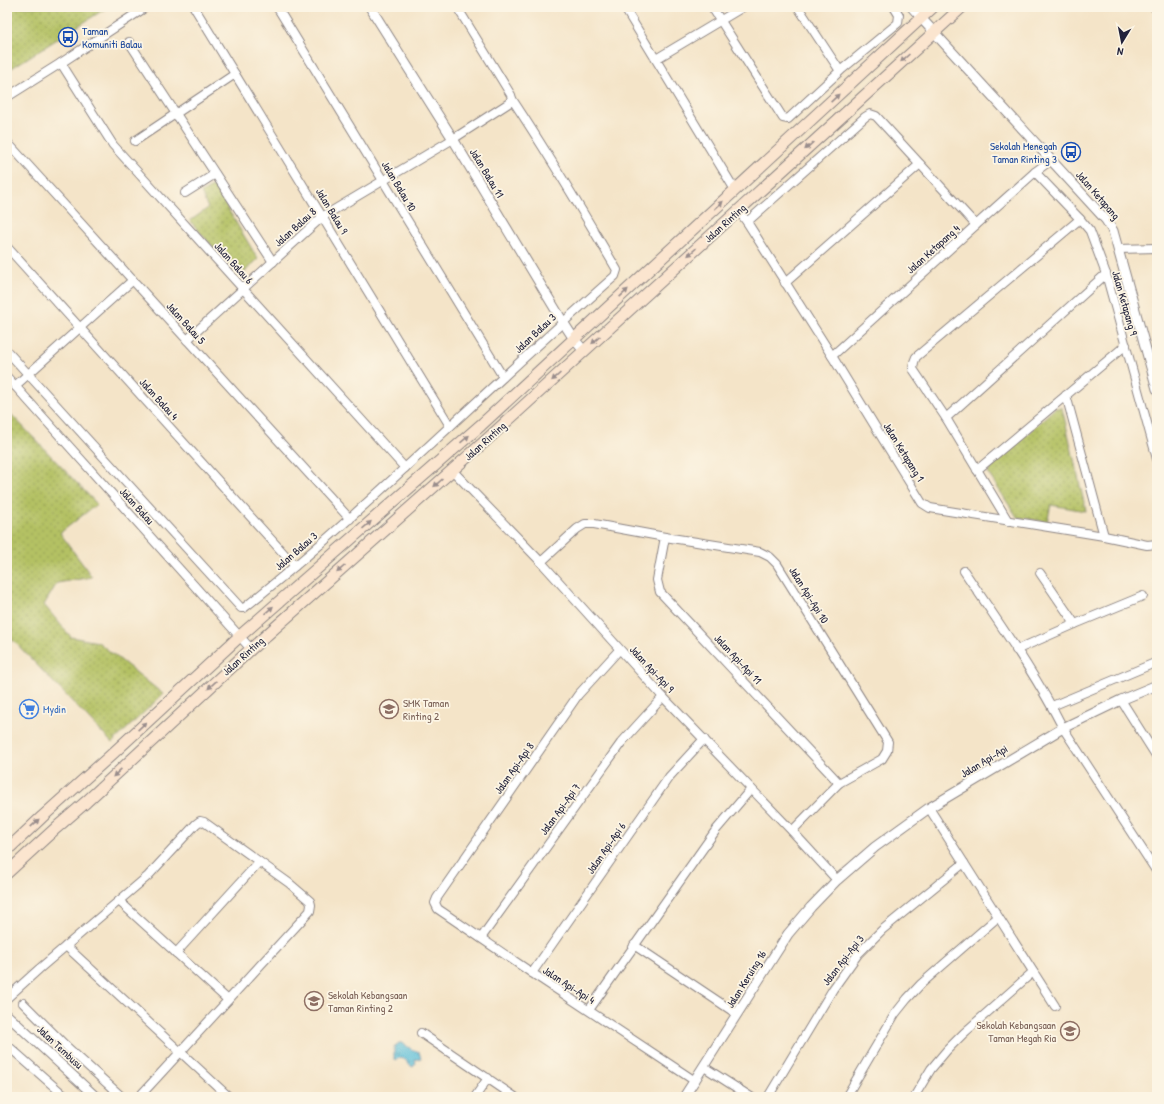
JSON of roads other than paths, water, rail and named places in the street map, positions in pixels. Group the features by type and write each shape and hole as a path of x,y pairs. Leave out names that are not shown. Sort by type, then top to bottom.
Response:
{"main road":[{"name":"Jalan Rinting","path":"7,850 240,636 481,425 933,7"},
{"name":"Jalan Rinting","path":"7,873 92,797 251,649 584,351 962,7"}],"street":[{"path":"7,97 146,7"},
{"name":"Jalan Balau 9","path":"194,7 450,426"},
{"name":"Jalan Balau 10","path":"277,7 503,377"},
{"name":"Jalan Balau 11","path":"370,7 453,139 563,322 584,351"},
{"path":"457,7 512,99"},
{"path":"624,7 736,190"},
{"path":"712,7 783,118 788,120 840,71 898,23 899,15 894,7"},
{"path":"656,59 743,7"},
{"path":"798,7 840,71"},
{"path":"911,7 921,18"},
{"path":"1154,7 1157,10"},
{"name":"Jalan Ketapang","path":"921,18 1106,220 1113,231 1155,373 1157,389"},
{"path":"129,42 273,262"},
{"name":"Jalan Balau 6","path":"61,63 113,145 405,468"},
{"path":"135,140 235,74"},
{"name":"Jalan Balau 8","path":"187,340 322,217 453,139 509,103 512,99"},
{"name":"Jalan Balau 3","path":"7,351 241,608 244,608 350,519 503,377 615,276 617,270 542,145 512,99"},
{"path":"747,222 865,116 870,114 876,116 976,225"},
{"name":"Jalan Balau 5","path":"7,142 350,519"},
{"name":"Jalan Ketapang 4","path":"832,356 1035,172 1051,160"},
{"path":"785,283 920,164"},
{"name":"Jalan Ketapang 9","path":"1035,172 1090,231 1106,274 1157,459"},
{"path":"185,193 215,174"},
{"name":"Jalan Ketapang 1","path":"738,210 832,356 922,502 930,508 1104,536 1147,545 1157,544"},
{"path":"1008,521 946,418 913,369 914,362 916,357 1080,219"},
{"name":"Jalan Balau 4","path":"7,247 295,566"},
{"path":"1118,249 1157,248"},
{"path":"946,418 1106,274"},
{"path":"15,386 133,280"},
{"path":"977,470 1126,345"},
{"name":"Jalan Balau","path":"7,377 251,649"},
{"path":"1066,395 1104,536"},
{"name":"Jalan Api-Api 9","path":"452,470 541,562 662,697 792,831 837,880"},
{"name":"Jalan Api-Api 10","path":"541,562 576,529 585,524 594,524 760,552 770,557 777,564 888,742 887,752 882,759 839,783 792,831"},
{"name":"Jalan Api-Api 11","path":"665,537 657,580 660,592 839,783"},
{"path":"964,571 1052,706 1064,728 1157,872"},
{"path":"1040,573 1075,624"},
{"path":"1016,650 1143,596"},
{"name":"Jalan Api-Api 8","path":"435,903 578,695 620,650"},
{"path":"1052,706 1157,662"},
{"name":"Jalan Api-Api","path":"837,880 875,847 929,808 1064,728 1121,700 1157,685"},
{"name":"Jalan Api-Api 7","path":"481,938 621,743 662,697"},
{"path":"1121,700 1157,757"},
{"name":"Jalan Api-Api 6","path":"532,974 669,777 704,739"},
{"path":"589,1010 716,830 751,789"},
{"path":"929,808 1054,1006"},
{"path":"7,998 148,876 200,821 204,822 288,883 310,901 310,911 139,1097"},
{"path":"176,953 259,862"},
{"name":"Jalan Api-Api 3","path":"768,1097 833,989 858,954 882,930 964,863"},
{"name":"Jalan Keruing 16","path":"684,1097 704,1068 788,934 837,880"},
{"path":"119,901 228,1000"},
{"name":"Jalan Api-Api 4","path":"435,903 438,908 532,974 695,1080"},
{"path":"846,1097 895,1014 907,999 921,984 998,917"},
{"path":"634,945 738,1014"},
{"path":"66,946 229,1097"},
{"path":"914,1097 931,1069 947,1050 1033,972"},
{"path":"23,1003 67,1047 122,1097"},
{"name":"Jalan Tembusu","path":"7,1014 96,1097"},
{"path":"421,1033 515,1097"},
{"path":"7,1045 66,1097"},
{"path":"704,1068 751,1097"},
{"path":"475,1097 488,1078"}],"water":[{"path":"399,1043 402,1043 419,1052 421,1058 415,1060 416,1063 413,1067 403,1059 398,1058 395,1060 394,1047"}],"place":[{"name":"Taman Komuniti Balau","path":"68,37"},
{"name":"Sekolah Menegah Taman Rinting 3","path":"1071,152"},
{"name":"Mydin","path":"29,709"},
{"name":"SMK Taman Rinting 2","path":"389,709"},
{"name":"Sekolah Kebangsaan Taman Rinting 2","path":"314,1001"},
{"name":"Sekolah Kebangsaan Taman Megah Ria","path":"1070,1031"}]}
